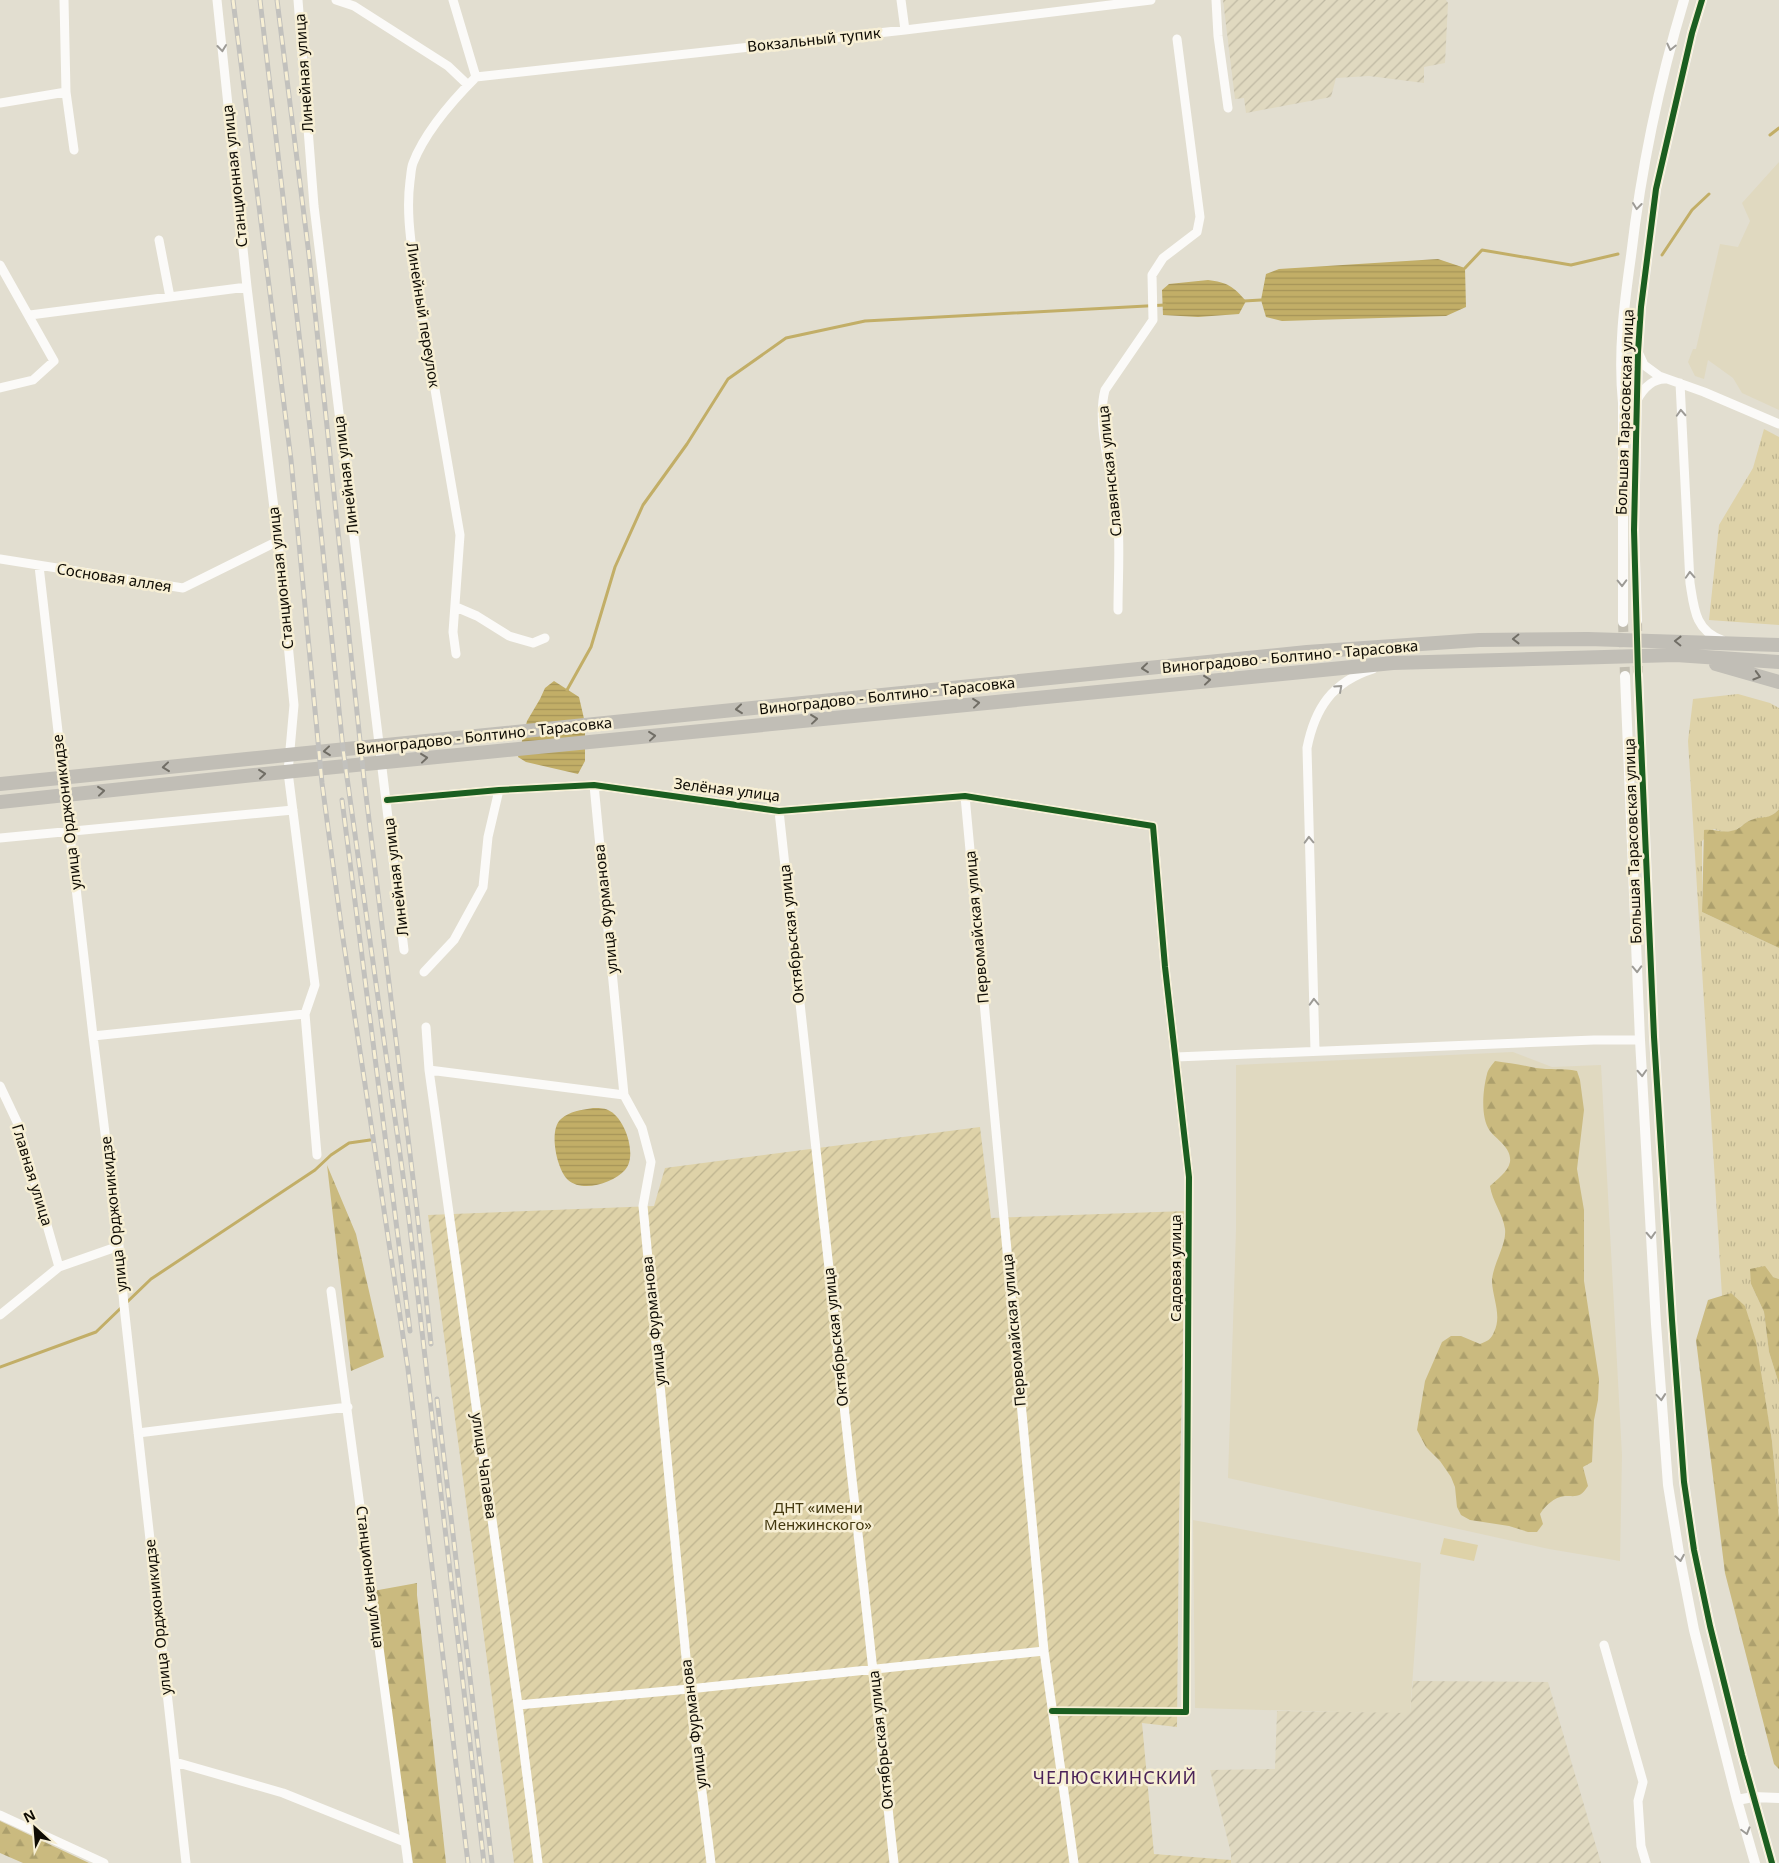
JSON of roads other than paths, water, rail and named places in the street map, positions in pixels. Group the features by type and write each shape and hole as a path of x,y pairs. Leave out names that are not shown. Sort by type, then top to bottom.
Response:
{"main road":[{"name":"Виноградово - Болтино - Тарасовка","path":"0,784 1307,652 1469,640 1588,639 1779,643"},
{"name":"Виноградово - Болтино - Тарасовка","path":"0,802 604,740 1393,663 1676,655 1779,662"},
{"path":"1676,655 1779,682"}],"street":[{"path":"64,0 66,92 74,150"},
{"name":"Станционная улица","path":"217,0 247,287 278,541 294,705 288,772 316,985 305,1014 317,1155"},
{"name":"Линейная улица","path":"298,0 314,206 404,950"},
{"path":"336,0 354,6 448,66 468,85"},
{"path":"453,0 476,77"},
{"path":"901,0 905,30"},
{"name":"Вокзальный тупик","path":"476,77 905,30 1151,0"},
{"path":"1216,0 1218,36 1228,108"},
{"name":"Большая Тарасовская улица","path":"1623,622 1623,403 1620,371 1623,317 1639,187 1675,29 1684,0"},
{"name":"Большая Тарасовская улица","path":"1637,621 1634,530 1638,352 1641,306 1656,189 1692,33 1702,0"},
{"name":"Славянская улица","path":"1118,610 1118,522 1103,425 1102,402 1105,390 1153,320 1152,275 1163,258 1197,232 1200,217 1177,39"},
{"name":"Линейный переулок","path":"456,654 453,632 460,535 415,273 409,231 408,198 413,164 424,141 455,98 476,77"},
{"path":"0,103 66,92"},
{"path":"159,240 170,297"},
{"path":"0,265 54,360 33,380 0,388"},
{"path":"30,315 247,287"},
{"path":"1638,352 1644,365 1649,370 1779,424"},
{"path":"1638,400 1649,384 1660,379 1667,379"},
{"path":"1680,383 1690,583 1695,610 1701,627 1714,638 1727,642"},
{"name":"Сосновая аллея","path":"0,559 183,588 278,541"},
{"name":"улица Орджоникидзе","path":"39,566 119,1246 124,1306 186,1863"},
{"path":"456,607 477,616 509,636 533,643 545,638"},
{"path":"1315,1051 1307,748 1311,726 1326,700 1344,683 1363,673 1393,663"},
{"name":"Большая Тарасовская улица","path":"1638,675 1653,1006 1684,1482 1694,1550 1708,1616 1753,1797 1772,1863"},
{"name":"Большая Тарасовская улица","path":"1625,676 1638,1006 1656,1324 1668,1485 1694,1630 1754,1863"},
{"name":"Зелёная улица","path":"387,800 499,790 594,785 779,811 965,796 1153,826"},
{"name":"улица Фурманова","path":"594,785 624,1095 642,1128 651,1162 642,1206 689,1689 711,1863"},
{"path":"424,972 454,940 483,887 488,836 499,790"},
{"name":"Первомайская улица","path":"965,796 1044,1651 1074,1863"},
{"path":"0,838 293,810"},
{"name":"Октябрьская улица","path":"779,811 894,1863"},
{"name":"Садовая улица","path":"1052,1711 1186,1712 1188,1177 1165,967 1153,826"},
{"path":"93,1036 305,1014"},
{"path":"426,1027 429,1070 624,1095"},
{"path":"1176,1057 1640,1040"},
{"name":"улица Чапаева","path":"429,1070 518,1705 538,1863"},
{"name":"Главная улица","path":"0,1086 18,1124 59,1267"},
{"path":"0,1315 59,1267 119,1246"},
{"name":"Станционная улица","path":"331,1291 408,1863"},
{"path":"138,1433 348,1407"},
{"path":"1604,1645 1643,1782 1638,1801 1641,1846 1646,1863"},
{"path":"518,1705 689,1689 1044,1651"},
{"path":"175,1762 283,1793 405,1842"},
{"path":"1737,1800 1753,1797 1779,1798"},
{"path":"0,1815 104,1863"}],"waterway":[{"path":"1770,135 1779,128"},
{"path":"1662,255 1692,210 1709,194"},
{"path":"1465,268 1482,250 1571,265 1618,254"},
{"path":"1244,301 1261,300"},
{"path":"567,690 591,647 615,567 643,505 687,444 728,379 786,338 865,321 1165,305"},
{"path":"0,1367 96,1332 151,1279 315,1170 331,1155 349,1143 370,1140"}],"tunnel":[{"path":"1637,621 1638,675"},
{"path":"1623,622 1625,676"}],"railway":[{"path":"233,0 291,460 322,783 342,932 408,1369 468,1863"},
{"path":"260,0 313,454 343,749 408,1211 484,1863"},
{"path":"277,0 309,255 364,779 417,1211 431,1344"},
{"path":"342,800 410,1331"},
{"path":"437,1399 492,1863"}],"district":[{"name":"ЧЕЛЮСКИНСКИЙ","path":"1115,1778"}],"park label":[{"name":"ДНТ «имени Менжинского»","path":"818,1516"}]}
